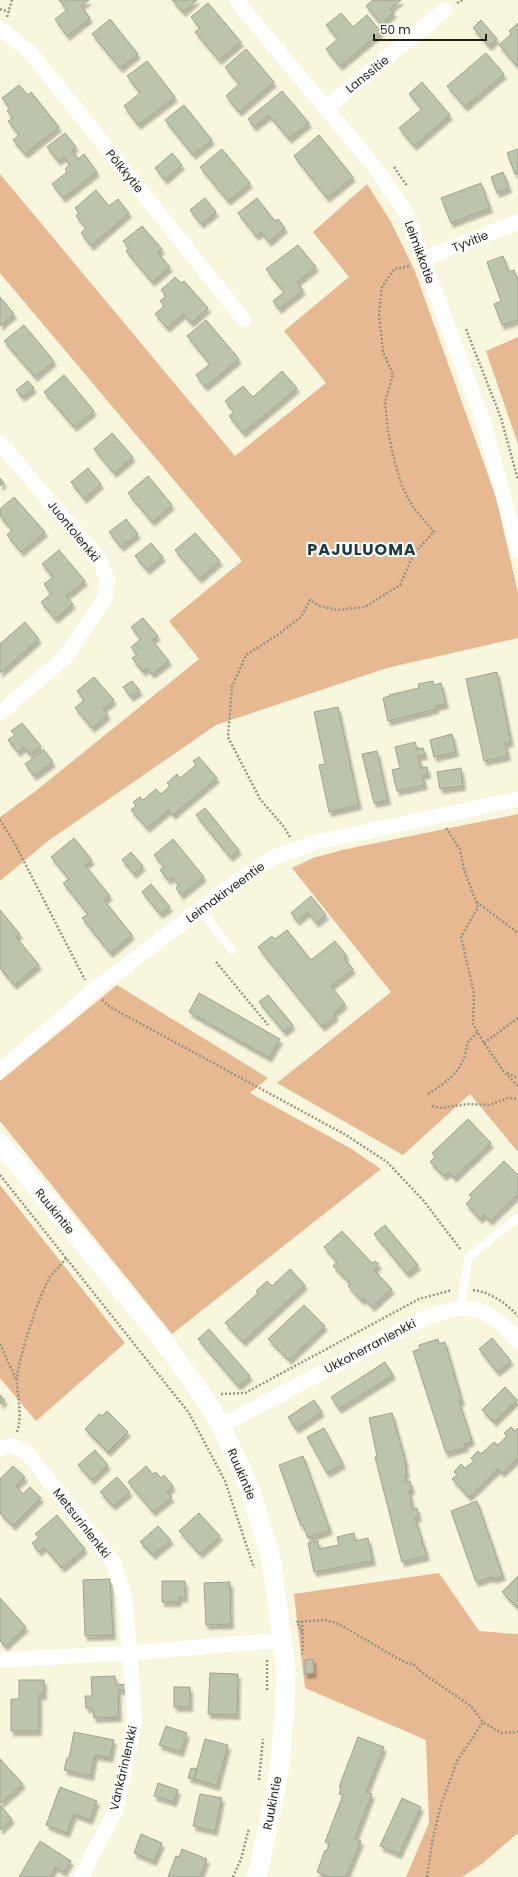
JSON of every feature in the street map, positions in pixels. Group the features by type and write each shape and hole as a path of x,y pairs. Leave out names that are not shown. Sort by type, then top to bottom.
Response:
{"street":[{"name":"Leimikkotie","path":"236,0 327,107 373,165 405,211 483,421 518,551"},
{"name":"Lanssitie","path":"327,107 445,10"},
{"name":"Pölkkytie","path":"0,28 31,53 244,320"},
{"name":"Tyvitie","path":"423,261 518,222"},
{"name":"Juontolenkki","path":"0,443 100,560 107,580 105,598 65,657 0,713"},
{"name":"Leimakirveentie","path":"0,1071 93,991 237,881 274,857 317,842 518,798"},
{"name":"Ruukintie","path":"0,1143 162,1339 207,1402 221,1426 250,1489 271,1558 275,1640 286,1668 285,1704 279,1772 260,1865 256,1877"},
{"name":"Ukkoherranlenkki","path":"221,1426 424,1318 448,1309 461,1307 475,1309 494,1318 518,1342"},
{"name":"Metsurinlenkki","path":"6,1447 28,1454 113,1562 125,1599 129,1653"},
{"path":"0,1660 129,1653 275,1640"},
{"name":"Vänkärinlenkki","path":"81,1877 116,1809 135,1721 129,1653"}],"lane":[{"path":"200,910 232,950"},
{"path":"461,1307 468,1258 518,1217"}],"path":[{"path":"0,9 9,12"},
{"path":"297,850 284,827 260,799 228,737 232,687 246,655 276,636 301,617 310,600 320,606 337,610 365,607 400,585 414,554 434,532 413,507 402,486 395,463 388,432 385,402 393,374 383,352 379,314 382,287 394,269 423,261"},
{"path":"438,816 460,849 464,870 478,907 461,938 474,993 473,1024 504,1072 518,1086"},
{"path":"0,820 15,844 82,975 93,991 110,1007 346,1135 387,1162 423,1200 468,1258"},
{"path":"476,902 518,933"},
{"path":"216,962 268,1026"},
{"path":"484,1043 518,1018"},
{"path":"428,1094 445,1083 455,1074 466,1056 466,1043 478,1032"},
{"path":"504,1072 518,1078"},
{"path":"432,1106 440,1108 468,1104 489,1105 508,1098 518,1100"},
{"path":"0,1175 189,1413 225,1480 256,1575"},
{"path":"17,1379 27,1336 49,1278 66,1258"},
{"path":"0,1344 17,1379 20,1402 19,1426 6,1447"},
{"path":"302,1633 297,1622 325,1620 339,1624 406,1663 413,1664 425,1675 471,1706 484,1722 501,1733 518,1732"},
{"path":"267,1693 275,1640"},
{"path":"427,1877 432,1843 440,1808 457,1761 484,1722"},
{"path":"259,1781 264,1737"},
{"path":"233,1877 241,1859 250,1824"}],"shaded area":[{"path":"0,174 235,456 326,383 284,331 349,277 313,232 367,184 391,222 414,269 496,497 518,593 518,638 387,668 216,725 48,841 0,881 0,817 37,790 199,659 169,621 242,561 0,273"},
{"path":"518,337 518,444 486,351"},
{"path":"518,814 518,1152 470,1094 403,1155 277,1083 391,992 292,868 313,858 342,850"},
{"path":"117,985 268,1078 250,1093 350,1148 381,1169 172,1334 0,1121 0,1081"},
{"path":"0,1185 125,1343 36,1421 0,1378"},
{"path":"439,1573 479,1631 518,1634 518,1833 483,1863 462,1877 406,1877 429,1823 426,1740 305,1688 294,1594"}],"building":[{"path":"59,0 89,0 81,6 90,18 67,36 55,19 67,10"},
{"path":"172,0 197,0 183,12"},
{"path":"373,0 401,0 390,9 394,13 381,24 366,6"},
{"path":"208,3 241,42 219,60 195,32 200,28 191,17"},
{"path":"341,13 353,27 367,15 381,32 340,66 326,49 338,39 326,25"},
{"path":"110,19 138,54 120,68 92,34"},
{"path":"481,20 497,39 489,46 473,28"},
{"path":"518,23 517,66 499,45 511,34 509,31"},
{"path":"246,49 274,82 239,112 226,96 239,84 225,67"},
{"path":"486,53 504,74 465,107 447,86"},
{"path":"147,61 175,97 138,125 124,106 140,93 127,76"},
{"path":"422,82 450,115 414,146 399,128 422,109 409,94"},
{"path":"19,85 28,95 31,92 59,127 25,154 13,140 19,135 8,121 13,118 7,111 10,109 2,98"},
{"path":"282,91 309,123 289,139 269,115 254,127 248,119"},
{"path":"184,105 212,140 193,155 165,120"},
{"path":"65,133 76,147 72,150 78,159 84,154 97,172 63,198 52,184 67,172 65,169 70,165 64,157 58,161 47,147"},
{"path":"319,135 353,177 327,198 294,156"},
{"path":"222,149 250,183 228,201 200,167"},
{"path":"518,149 518,172 515,174 507,153"},
{"path":"172,153 182,165 165,180 155,168"},
{"path":"503,172 509,188 497,193 491,177"},
{"path":"481,183 490,208 451,223 441,198"},
{"path":"96,190 109,206 118,199 129,213 91,246 81,233 86,228 76,216 79,213 75,208"},
{"path":"205,198 216,212 201,224 190,210"},
{"path":"257,198 275,221 278,219 285,228 269,242 261,232 256,236 238,213"},
{"path":"142,226 162,249 158,253 170,267 152,282 126,251 129,248 123,241"},
{"path":"298,245 316,267 297,282 303,290 279,309 273,301 284,292 266,269"},
{"path":"503,256 509,272 514,270 518,282 518,320 502,325 494,304 501,301 487,262"},
{"path":"175,277 181,283 184,281 208,308 191,323 183,314 167,328 155,314 164,306 160,301 166,296 161,290"},
{"path":"0,297 14,314 0,326"},
{"path":"206,320 239,359 205,387 196,375 210,364 187,336"},
{"path":"24,325 54,361 35,377 4,341"},
{"path":"282,371 297,388 243,433 229,416 234,412 225,401 243,386 253,397"},
{"path":"64,375 94,411 74,427 44,392"},
{"path":"28,381 34,388 22,397 16,390"},
{"path":"112,433 133,457 114,473 94,449"},
{"path":"88,468 101,484 84,499 71,482"},
{"path":"148,476 172,505 152,522 128,493"},
{"path":"0,478 4,483 0,486"},
{"path":"14,497 45,532 21,552 7,535 12,530 0,516 0,509"},
{"path":"126,519 138,534 121,547 109,532"},
{"path":"195,533 220,561 199,579 175,550"},
{"path":"151,543 163,557 147,570 135,556"},
{"path":"59,550 85,581 66,596 73,604 55,619 41,602 51,594 44,584 53,577 42,564"},
{"path":"143,618 158,636 152,640 169,661 152,674 147,668 143,672 132,658 137,655 131,647 141,639 131,627"},
{"path":"25,622 39,639 0,673 0,644"},
{"path":"497,672 511,742 505,743 508,756 484,761 466,679"},
{"path":"94,677 114,700 103,709 108,715 92,728 75,708 84,700 77,691"},
{"path":"132,681 140,691 131,697 123,687"},
{"path":"433,681 434,685 441,683 446,704 436,706 436,709 388,721 383,698 390,696 389,695 419,688 418,684"},
{"path":"338,707 359,805 329,812 319,765 325,764 314,712"},
{"path":"22,723 41,746 30,755 24,747 18,752 8,740 15,735 11,731"},
{"path":"452,734 456,752 434,757 430,740"},
{"path":"415,742 417,749 423,748 425,755 418,756 421,768 427,767 428,774 422,775 425,785 397,791 392,770 400,768 395,747"},
{"path":"44,750 53,762 34,776 25,764"},
{"path":"377,751 388,800 374,803 362,754"},
{"path":"199,757 217,778 173,815 169,810 147,828 131,810 136,806 133,802 140,797 143,800 156,789 161,794 170,786 167,783 177,774 180,778 196,765 193,761"},
{"path":"461,768 463,786 440,789 437,772"},
{"path":"205,808 239,850 230,857 196,815"},
{"path":"74,838 92,860 85,865 110,896 104,900 132,935 110,953 82,918 88,914 63,883 69,879 51,857"},
{"path":"173,839 204,877 181,895 176,888 179,885 172,877 168,880 160,870 164,867 154,855"},
{"path":"131,852 143,866 134,874 122,860"},
{"path":"151,884 170,907 160,914 142,892"},
{"path":"311,896 326,915 316,923 308,912 297,921 291,913"},
{"path":"0,910 20,934 16,937 39,965 14,985 0,968"},
{"path":"287,930 311,960 335,941 347,956 344,958 353,969 331,986 345,1004 334,1013 336,1016 322,1027 258,947 272,936 275,939"},
{"path":"199,993 280,1039 269,1058 189,1012"},
{"path":"268,995 293,1025 284,1032 259,1002"},
{"path":"468,1119 491,1143 454,1178 449,1172 444,1176 430,1162 435,1157 432,1153"},
{"path":"504,1161 518,1175 518,1194 490,1221 484,1215 480,1219 466,1204 472,1198 469,1195"},
{"path":"385,1225 418,1265 407,1274 374,1234"},
{"path":"342,1231 372,1263 375,1261 379,1264 374,1270 392,1289 372,1307 364,1298 362,1301 348,1286 351,1284 333,1266 337,1262 324,1247"},
{"path":"290,1269 305,1285 243,1342 225,1323 258,1293 256,1291 267,1281 272,1286"},
{"path":"304,1305 325,1326 289,1360 268,1339"},
{"path":"209,1329 250,1376 238,1386 198,1339"},
{"path":"492,1338 511,1361 497,1372 479,1349"},
{"path":"438,1339 439,1344 445,1342 462,1401 459,1402 472,1441 465,1444 466,1447 446,1453 413,1351 420,1349 419,1345"},
{"path":"385,1362 393,1375 339,1409 331,1397"},
{"path":"505,1387 517,1400 494,1422 482,1410"},
{"path":"0,1395 5,1400 0,1404"},
{"path":"314,1400 322,1412 296,1429 288,1417"},
{"path":"107,1411 128,1432 108,1452 85,1429 99,1414 102,1416"},
{"path":"392,1413 406,1463 406,1482 410,1481 412,1490 409,1491 413,1509 417,1508 419,1517 415,1518 427,1556 402,1562 375,1457 377,1456 369,1418"},
{"path":"511,1427 515,1431 518,1428 518,1458 502,1473 498,1469 469,1497 452,1479 457,1475 454,1472 461,1464 465,1468 474,1461 471,1458 478,1451 481,1454 494,1442 498,1445 507,1436 504,1433"},
{"path":"324,1428 343,1464 327,1473 307,1437"},
{"path":"95,1450 108,1465 92,1480 78,1465"},
{"path":"303,1456 330,1530 308,1538 303,1525 301,1526 279,1465"},
{"path":"13,1466 25,1477 16,1486 23,1494 30,1487 41,1498 13,1526 0,1513 0,1479"},
{"path":"146,1466 153,1474 156,1472 161,1478 164,1475 173,1486 167,1492 172,1497 153,1512 128,1482"},
{"path":"117,1477 130,1492 113,1506 100,1492"},
{"path":"477,1501 503,1576 493,1579 492,1577 476,1582 451,1511"},
{"path":"199,1513 220,1536 200,1554 179,1531"},
{"path":"57,1515 85,1549 62,1568 44,1547 39,1552 32,1543 39,1538 35,1534"},
{"path":"158,1526 171,1540 153,1555 140,1542"},
{"path":"354,1533 355,1541 368,1538 373,1561 314,1572 308,1543 318,1541 319,1549 339,1545 337,1537"},
{"path":"518,1576 518,1608 502,1592"},
{"path":"110,1579 113,1635 85,1636 83,1580"},
{"path":"162,1581 185,1581 185,1598 179,1597 179,1602 162,1602"},
{"path":"230,1582 231,1624 206,1625 204,1583"},
{"path":"0,1598 26,1627 5,1646 0,1641"},
{"path":"313,1659 314,1673 305,1674 305,1660"},
{"path":"210,1673 238,1674 237,1715 208,1714"},
{"path":"115,1676 116,1685 129,1684 129,1690 118,1690 119,1717 94,1718 93,1708 86,1708 85,1696 92,1696 91,1677"},
{"path":"19,1680 44,1680 44,1695 39,1695 39,1731 11,1731 11,1699 19,1699"},
{"path":"174,1687 190,1687 190,1707 174,1707"},
{"path":"166,1726 187,1733 181,1752 159,1745"},
{"path":"74,1732 114,1740 110,1758 95,1755 91,1776 64,1770 67,1758 69,1758"},
{"path":"358,1737 384,1747 366,1792 372,1794 355,1838 361,1841 346,1877 330,1877 317,1872 325,1850 327,1851 329,1844 325,1842 343,1795 339,1794 341,1787 339,1787"},
{"path":"205,1739 228,1745 217,1786 194,1779"},
{"path":"0,1759 23,1784 0,1804"},
{"path":"191,1768 197,1769 194,1779 188,1778"},
{"path":"158,1783 178,1790 174,1802 154,1796"},
{"path":"60,1787 97,1801 90,1820 74,1814 67,1833 46,1825"},
{"path":"200,1794 222,1798 215,1831 193,1826"},
{"path":"402,1798 421,1807 399,1854 380,1846"},
{"path":"0,1805 12,1819 0,1830"},
{"path":"141,1834 162,1843 154,1861 134,1853"},
{"path":"40,1841 71,1861 64,1872 55,1867 50,1877 19,1877"},
{"path":"182,1849 207,1859 200,1877 168,1877 176,1856 179,1857"}],"district":[{"name":"PAJULUOMA","path":"362,549"}]}
